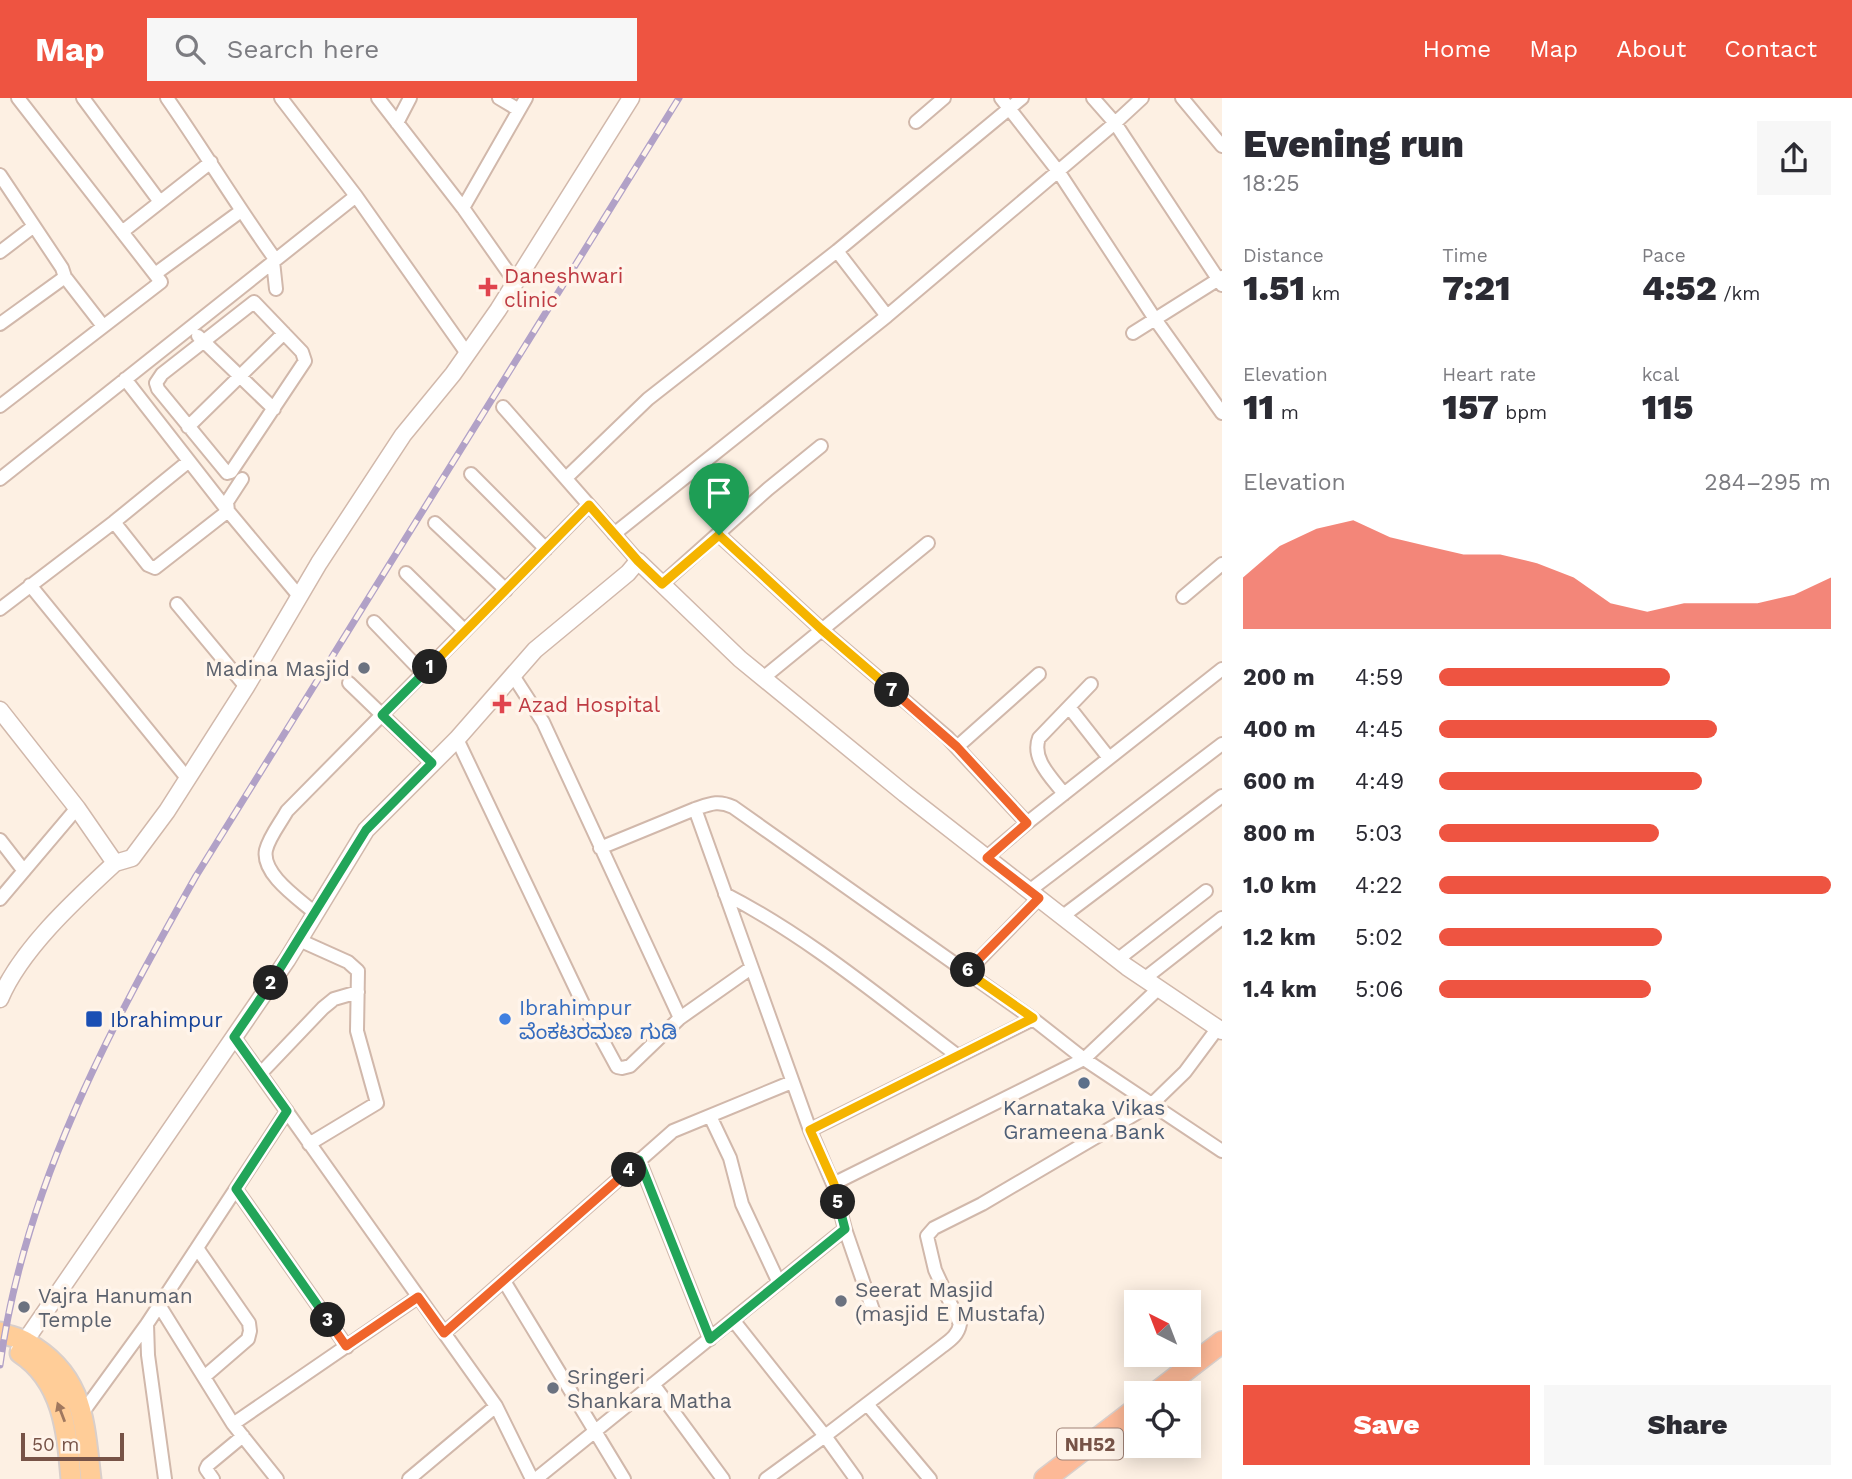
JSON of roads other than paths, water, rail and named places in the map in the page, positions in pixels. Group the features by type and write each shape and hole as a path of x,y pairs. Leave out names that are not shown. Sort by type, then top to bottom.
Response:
{"highway":[{"path":"1172,1381 1222,1342"},
{"name":"NH52","path":"1045,1479 1124,1418"}],"main road":[{"path":"0,1332 40,1368 51,1385 65,1421 72,1479"},
{"path":"14,1346 48,1357 74,1389 83,1412 91,1479"}],"street":[{"path":"0,406 161,282 18,98"},
{"path":"83,98 160,202"},
{"path":"167,98 275,259 276,289"},
{"path":"281,98 356,196 466,352"},
{"path":"378,98 463,208 515,282"},
{"path":"397,123 410,98"},
{"path":"463,208 523,104 499,98"},
{"path":"0,999 11,975 27,953 89,887 116,863 132,858 167,811 246,687 299,596 403,435 453,374 498,310 631,98"},
{"path":"916,122 944,98"},
{"path":"1001,98 1058,171 1155,319 1222,413"},
{"path":"566,478 648,399 837,251 1022,98"},
{"path":"1093,98 1115,123 1221,281 1133,333"},
{"path":"614,534 887,316 1142,98"},
{"path":"1182,98 1222,146"},
{"path":"122,232 211,162"},
{"path":"0,175 62,268 65,277 103,326"},
{"path":"0,478 356,196"},
{"path":"155,274 241,211"},
{"path":"0,252 34,226"},
{"path":"837,251 887,316"},
{"path":"0,324 65,277"},
{"path":"254,302 284,333 306,357 305,361 231,472 223,470 156,383 159,377 254,302"},
{"path":"190,328 274,409"},
{"path":"188,427 284,333"},
{"path":"125,379 228,511 299,596"},
{"path":"503,407 638,561 740,659 1117,960 1220,1030 1185,1072 1153,1104 982,1204 934,1228 926,1236 927,1244 935,1270 960,1324 953,1338 766,1479"},
{"path":"662,584 768,489 821,446"},
{"path":"0,609 189,461"},
{"path":"471,474 546,549"},
{"path":"228,511 227,502 242,479"},
{"path":"315,914 275,878 266,856 267,847 288,811 589,505"},
{"path":"114,522 148,565 155,568 228,511"},
{"path":"435,523 506,590"},
{"path":"719,535 821,629 957,747 1027,823"},
{"path":"763,678 928,543"},
{"path":"14,1346 234,1037 299,940 366,830 457,739 534,650 628,573 638,561"},
{"path":"1183,597 1222,565"},
{"path":"406,573 465,631"},
{"path":"30,585 187,778"},
{"path":"177,604 246,687"},
{"path":"374,622 423,673"},
{"path":"987,858 1027,823 1222,669"},
{"path":"512,674 543,722 680,1018"},
{"path":"957,747 1039,674"},
{"path":"349,683 432,763"},
{"path":"1064,794 1038,757 1038,738 1091,684"},
{"path":"1069,707 1109,758"},
{"path":"0,710 77,808 116,863"},
{"path":"457,739 584,1008 617,1067 622,1069 630,1066 680,1018 751,968"},
{"path":"967,972 1034,895 1222,745"},
{"path":"1063,916 1222,796"},
{"path":"600,848 695,809 714,802 723,802 1033,1018 1084,1059 1222,1152"},
{"path":"0,899 77,808"},
{"path":"695,809 792,1083 834,1184 845,1229 875,1316"},
{"path":"0,840 24,871"},
{"path":"1117,960 1206,891"},
{"path":"725,894 754,909 818,952 958,1056"},
{"path":"1144,979 1222,918"},
{"path":"299,940 353,964 358,971 358,1031 377,1103 309,1143"},
{"path":"834,1184 1084,1059 1158,989"},
{"path":"260,1074 323,1008 334,999 358,992"},
{"path":"810,1130 1033,1018"},
{"path":"234,1037 496,1406 534,1479 845,1229"},
{"path":"444,1333 673,1131 792,1083"},
{"path":"83,1412 147,1324 287,1111"},
{"path":"710,1116 730,1157 741,1204 779,1283"},
{"path":"639,1160 710,1339"},
{"path":"236,1189 346,1346"},
{"path":"197,1248 249,1323 250,1331 248,1339 204,1377"},
{"path":"503,1280 624,1479"},
{"path":"233,1424 418,1297"},
{"path":"159,1305 233,1424 273,1478"},
{"path":"733,1320 856,1479"},
{"path":"147,1324 148,1355 164,1479"},
{"path":"653,1384 723,1479"},
{"path":"867,1404 930,1479"},
{"path":"409,1479 496,1406"},
{"path":"213,1479 206,1469 208,1465 243,1436"}],"railway":[{"path":"0,1365 12,1299 29,1235 50,1173 74,1112 132,992 196,876 679,98"}],"place":[{"name":"Daneshwari clinic","path":"488,287"},
{"name":"Madina Masjid","path":"364,668"},
{"name":"Azad Hospital","path":"502,704"},
{"name":"Ibrahimpur","path":"94,1019"},
{"name":"Ibrahimpur ವೆಂಕಟರಮಣ ಗುಡಿ","path":"505,1019"},
{"name":"Karnataka Vikas Grameena Bank","path":"1084,1083"},
{"name":"Seerat Masjid (masjid E Mustafa)","path":"841,1301"},
{"name":"Vajra Hanuman Temple","path":"24,1307"},
{"name":"Sringeri Shankara Matha","path":"553,1388"}]}
